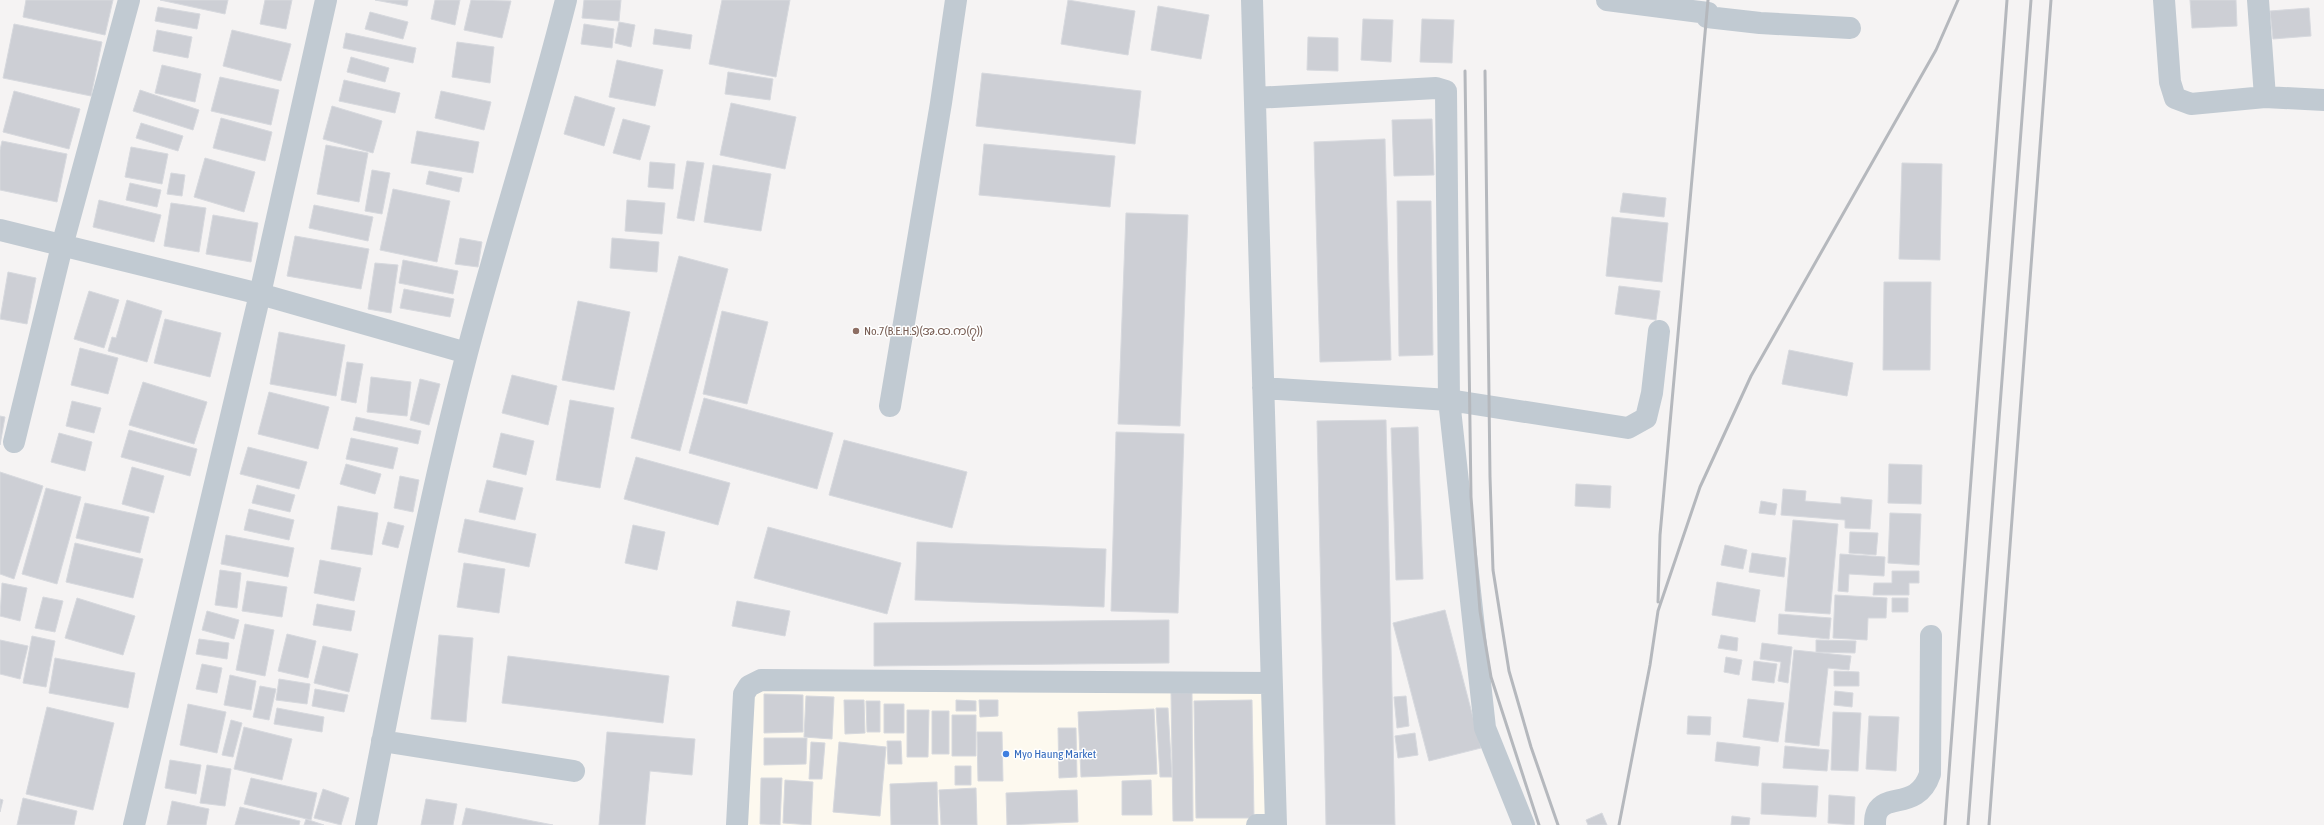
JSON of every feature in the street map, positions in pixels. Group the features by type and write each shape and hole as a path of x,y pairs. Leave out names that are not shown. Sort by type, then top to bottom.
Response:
{"street":[{"path":"14,442 62,246 129,0"},
{"path":"134,825 260,294 326,0"},
{"path":"366,825 419,553 467,353 550,63 566,0"},
{"path":"890,406 942,103 956,0"},
{"path":"1252,0 1271,683 1269,825"},
{"path":"1607,0 1709,6 1707,17 1760,23 1850,28"},
{"path":"2164,0 2170,82 2175,98 2191,104 2265,97 2324,100"},
{"path":"2258,0 2265,97"},
{"path":"1255,98 1436,88 1446,91 1448,400 1485,728 1524,825"},
{"path":"0,230 260,294 467,353"},
{"path":"1262,388 1448,400 1628,428 1646,418 1652,393 1659,331"},
{"path":"1875,825 1877,812 1882,806 1920,793 1926,786 1930,774 1931,636"},
{"path":"737,825 744,694 749,686 761,680 1271,683"},
{"path":"382,741 574,771"}],"shaded area":[{"name":"Myo Haung Market","path":"1271,683 1273,825 734,825 744,684"}],"building":[{"path":"26,0 113,0 105,35 23,17"},
{"path":"160,0 228,0 225,14"},
{"path":"265,0 292,0 286,29 260,24"},
{"path":"375,0 408,0 407,6"},
{"path":"435,0 460,0 455,25 431,19"},
{"path":"471,0 511,1 502,38 464,30"},
{"path":"584,0 621,0 619,21 582,18"},
{"path":"722,0 790,0 776,77 709,64"},
{"path":"1068,0 1135,11 1128,55 1061,44"},
{"path":"2190,0 2236,0 2237,26 2192,28"},
{"path":"1158,6 1209,15 1201,59 1151,50"},
{"path":"158,7 200,14 197,29 155,21"},
{"path":"2309,8 2311,36 2273,39 2270,11"},
{"path":"370,12 408,22 403,39 365,29"},
{"path":"1363,19 1393,20 1391,62 1361,60"},
{"path":"1422,19 1454,20 1452,63 1420,62"},
{"path":"619,22 635,25 631,47 615,43"},
{"path":"14,24 102,42 91,96 3,78"},
{"path":"584,24 614,29 612,48 581,44"},
{"path":"655,29 692,35 690,49 653,44"},
{"path":"157,30 192,37 188,58 153,51"},
{"path":"232,30 291,44 281,81 223,66"},
{"path":"346,33 416,48 413,63 343,48"},
{"path":"1308,37 1338,38 1338,71 1307,70"},
{"path":"457,42 494,47 490,83 452,77"},
{"path":"351,57 389,68 385,82 347,72"},
{"path":"617,60 663,70 655,106 609,97"},
{"path":"162,65 201,74 195,102 155,93"},
{"path":"728,72 773,79 770,100 725,94"},
{"path":"982,73 1141,91 1135,144 976,126"},
{"path":"220,77 279,90 271,125 211,111"},
{"path":"344,80 400,93 395,113 339,101"},
{"path":"140,90 199,110 193,130 133,111"},
{"path":"14,91 80,109 69,149 3,132"},
{"path":"441,91 491,102 484,130 435,118"},
{"path":"575,96 615,108 604,146 564,134"},
{"path":"731,103 796,117 785,169 720,155"},
{"path":"332,106 382,121 373,153 323,139"},
{"path":"221,118 272,132 265,161 213,148"},
{"path":"623,119 650,126 640,160 613,153"},
{"path":"1432,119 1434,175 1394,176 1392,120"},
{"path":"141,123 183,136 178,151 136,138"},
{"path":"417,131 479,142 473,173 411,163"},
{"path":"1385,139 1391,360 1320,362 1314,142"},
{"path":"2,141 67,154 57,202 0,190 0,150"},
{"path":"984,144 1115,156 1110,207 979,195"},
{"path":"326,145 368,153 359,202 317,194"},
{"path":"131,147 168,154 162,184 125,177"},
{"path":"205,158 255,172 244,212 194,197"},
{"path":"687,161 704,163 694,221 677,218"},
{"path":"650,162 675,164 673,189 648,187"},
{"path":"1902,163 1942,164 1940,260 1899,259"},
{"path":"713,165 771,174 761,231 704,222"},
{"path":"372,170 390,173 382,214 365,211"},
{"path":"429,171 462,178 459,192 426,184"},
{"path":"171,173 185,175 182,196 167,194"},
{"path":"130,183 161,190 157,207 126,200"},
{"path":"393,189 450,201 437,262 380,250"},
{"path":"1623,193 1666,198 1664,217 1620,212"},
{"path":"99,200 161,215 154,242 93,227"},
{"path":"627,200 665,203 662,234 625,231"},
{"path":"1397,201 1431,201 1433,355 1399,356"},
{"path":"171,203 206,208 199,252 164,246"},
{"path":"314,205 373,217 368,241 309,228"},
{"path":"1126,213 1188,215 1180,426 1118,424"},
{"path":"213,215 258,223 251,262 206,254"},
{"path":"1612,217 1668,223 1662,282 1606,276"},
{"path":"295,236 369,249 361,289 287,276"},
{"path":"460,238 482,242 478,267 455,264"},
{"path":"612,238 659,242 657,272 610,268"},
{"path":"679,256 728,269 680,451 631,438"},
{"path":"403,260 458,271 453,294 399,283"},
{"path":"375,263 398,265 391,313 368,309"},
{"path":"8,272 36,278 27,324 0,319"},
{"path":"1884,282 1931,282 1930,370 1883,370"},
{"path":"1619,286 1660,291 1656,320 1615,314"},
{"path":"404,289 454,299 450,317 400,308"},
{"path":"89,291 119,300 104,348 74,339"},
{"path":"127,300 162,311 147,362 108,351 112,337 116,338"},
{"path":"578,301 630,312 614,390 562,380"},
{"path":"722,311 768,322 747,404 703,394"},
{"path":"165,319 221,333 210,377 154,363"},
{"path":"279,332 345,345 336,396 270,384"},
{"path":"80,348 118,358 108,394 71,385"},
{"path":"1789,350 1853,363 1847,396 1782,384"},
{"path":"347,362 363,364 356,403 341,400"},
{"path":"512,375 557,386 548,425 502,413"},
{"path":"371,377 411,382 407,416 367,412"},
{"path":"420,379 440,384 429,425 410,420"},
{"path":"143,382 207,402 194,444 129,425"},
{"path":"269,392 329,407 318,449 258,434"},
{"path":"704,398 833,433 817,489 689,453"},
{"path":"570,400 614,408 600,488 556,480"},
{"path":"72,401 101,408 94,433 66,426"},
{"path":"0,416 5,417 0,445"},
{"path":"356,417 421,431 418,444 353,430"},
{"path":"1386,420 1395,825 1326,825 1317,421"},
{"path":"1418,427 1423,579 1396,580 1391,428"},
{"path":"129,430 197,449 190,476 121,457"},
{"path":"1116,432 1184,434 1178,613 1111,611"},
{"path":"59,433 92,442 85,471 51,462"},
{"path":"501,433 534,441 526,475 493,467"},
{"path":"351,438 398,448 393,469 346,459"},
{"path":"844,440 967,472 952,528 829,495"},
{"path":"248,447 307,462 299,489 240,474"},
{"path":"636,457 730,483 718,525 624,499"},
{"path":"346,464 381,474 375,494 340,484"},
{"path":"1889,464 1922,465 1921,504 1888,503"},
{"path":"132,467 164,476 154,513 122,504"},
{"path":"0,472 43,486 14,579 0,574"},
{"path":"400,476 419,480 413,512 394,508"},
{"path":"487,480 523,488 515,520 479,512"},
{"path":"1576,484 1611,486 1610,508 1575,506"},
{"path":"257,485 295,495 290,512 252,503"},
{"path":"46,488 81,497 57,584 22,574"},
{"path":"1783,489 1806,491 1805,501 1841,504 1841,497 1872,500 1870,529 1845,528 1845,520 1781,515"},
{"path":"1761,501 1777,504 1775,515 1759,513"},
{"path":"85,503 149,517 140,553 76,538"},
{"path":"338,506 378,513 372,555 331,549"},
{"path":"249,509 294,520 289,540 244,530"},
{"path":"1890,513 1921,514 1919,565 1888,563"},
{"path":"465,519 536,534 529,567 458,552"},
{"path":"1793,520 1838,524 1830,614 1785,611"},
{"path":"388,522 404,526 398,548 382,544"},
{"path":"633,525 665,532 657,570 625,563"},
{"path":"768,527 901,563 887,614 754,578"},
{"path":"1850,532 1878,533 1876,555 1849,553"},
{"path":"226,535 294,548 288,577 221,564"},
{"path":"917,542 1106,549 1104,607 915,600"},
{"path":"75,543 143,559 133,598 66,582"},
{"path":"1725,545 1747,550 1743,569 1721,565"},
{"path":"1752,553 1786,558 1784,577 1749,572"},
{"path":"1840,554 1885,557 1884,576 1849,574 1848,592 1838,591"},
{"path":"320,560 361,568 354,601 314,593"},
{"path":"464,563 505,569 499,613 457,607"},
{"path":"220,570 241,573 237,608 215,605"},
{"path":"1892,571 1919,571 1919,583 1909,583 1909,595 1873,595 1874,583 1892,583"},
{"path":"247,581 287,587 282,617 242,611"},
{"path":"1717,582 1760,590 1755,622 1712,615"},
{"path":"2,583 27,588 20,621 0,616"},
{"path":"1835,595 1887,598 1886,618 1868,618 1867,640 1833,638"},
{"path":"43,597 63,601 55,632 35,628"},
{"path":"77,598 135,616 123,655 65,638"},
{"path":"1892,598 1908,598 1908,612 1892,612"},
{"path":"737,601 790,611 785,636 732,626"},
{"path":"317,604 355,611 351,631 313,625"},
{"path":"1445,610 1481,748 1429,761 1393,623"},
{"path":"207,611 239,620 234,639 202,630"},
{"path":"1779,614 1831,618 1829,639 1778,634"},
{"path":"1169,620 1169,663 874,666 874,623"},
{"path":"245,624 274,630 265,676 236,670"},
{"path":"287,634 316,641 308,678 278,671"},
{"path":"439,635 473,638 466,722 431,719"},
{"path":"1721,635 1738,638 1737,651 1718,648"},
{"path":"32,636 55,641 46,687 23,683"},
{"path":"199,639 229,643 227,659 196,654"},
{"path":"0,640 28,646 20,679 0,674"},
{"path":"1816,640 1856,641 1855,653 1816,652"},
{"path":"1762,643 1792,647 1788,683 1778,681 1781,662 1760,659"},
{"path":"323,646 358,654 349,692 314,683"},
{"path":"1794,650 1851,656 1849,670 1828,668 1819,746 1785,742"},
{"path":"508,656 669,676 663,723 502,703"},
{"path":"1726,657 1742,660 1739,675 1724,672"},
{"path":"55,658 135,673 128,708 49,693"},
{"path":"1754,661 1777,664 1774,683 1752,680"},
{"path":"202,664 222,668 217,693 196,689"},
{"path":"1834,671 1859,672 1859,686 1834,686"},
{"path":"230,675 256,681 251,710 224,705"},
{"path":"279,679 310,684 307,704 276,700"},
{"path":"260,686 276,689 269,720 253,717"},
{"path":"315,689 348,695 344,712 312,706"},
{"path":"1835,691 1853,693 1852,707 1834,705"},
{"path":"1171,693 1192,693 1193,821 1173,821"},
{"path":"764,694 803,695 803,732 764,733"},
{"path":"806,696 834,697 832,739 804,737"},
{"path":"1406,696 1409,726 1397,728 1394,697"},
{"path":"1748,699 1784,703 1778,742 1743,737"},
{"path":"844,700 864,700 865,733 845,734"},
{"path":"956,700 976,701 976,711 956,711"},
{"path":"979,700 998,700 998,716 980,717"},
{"path":"1252,700 1254,818 1196,818 1194,701"},
{"path":"866,701 880,701 880,732 867,732"},
{"path":"188,704 226,712 217,753 180,745"},
{"path":"884,704 904,704 904,733 884,733"},
{"path":"47,707 114,723 93,810 26,794"},
{"path":"277,708 324,717 322,732 274,724"},
{"path":"1156,708 1168,708 1172,777 1160,777"},
{"path":"1154,709 1157,774 1081,777 1078,712"},
{"path":"907,710 929,710 928,757 907,757"},
{"path":"932,711 949,711 949,754 932,754"},
{"path":"1833,712 1861,713 1858,771 1831,770"},
{"path":"952,715 976,715 976,756 952,756"},
{"path":"1688,716 1711,717 1710,735 1687,734"},
{"path":"1869,716 1899,717 1896,771 1866,769"},
{"path":"231,720 242,723 233,757 222,755"},
{"path":"244,727 292,739 282,780 234,769"},
{"path":"1058,728 1076,728 1077,777 1059,778"},
{"path":"607,732 695,739 692,775 650,771 645,825 599,825"},
{"path":"977,732 1002,732 1003,781 978,781"},
{"path":"1415,733 1418,755 1398,758 1395,736"},
{"path":"764,738 807,738 806,764 764,765"},
{"path":"887,741 901,741 902,764 888,764"},
{"path":"811,742 825,743 822,779 809,779"},
{"path":"839,742 886,747 880,816 833,812"},
{"path":"1717,742 1760,747 1758,766 1715,761"},
{"path":"1785,746 1829,750 1827,771 1783,768"},
{"path":"170,760 201,765 196,794 165,788"},
{"path":"207,765 231,769 225,806 200,803"},
{"path":"955,766 971,766 971,785 955,785"},
{"path":"251,778 317,793 311,820 244,804"},
{"path":"761,778 782,778 780,825 760,824"},
{"path":"785,780 813,782 811,825 783,823"},
{"path":"1151,780 1152,815 1122,815 1122,781"},
{"path":"937,782 938,825 891,825 890,784"},
{"path":"1762,783 1818,786 1816,817 1761,814"},
{"path":"976,788 977,825 941,825 939,790"},
{"path":"323,789 349,798 341,825 314,818"},
{"path":"1077,790 1078,822 1007,825 1006,793"},
{"path":"1829,795 1855,797 1854,825 1828,823"},
{"path":"23,798 77,811 74,825 17,825"},
{"path":"0,799 3,800 0,812"},
{"path":"426,799 457,804 453,825 421,825"},
{"path":"172,801 209,809 206,825 167,825"},
{"path":"240,807 300,821 299,825 235,825"},
{"path":"466,808 553,825 462,825"},
{"path":"1602,813 1607,825 1588,825 1586,820"},
{"path":"1732,816 1750,818 1749,825 1731,825"},
{"path":"306,819 324,825 304,825"}],"railway":[{"path":"1658,602 1660,535 1708,0"},
{"path":"1619,825 1650,665 1658,611 1700,487 1751,376 1936,50 1958,0"},
{"path":"1945,825 2007,0"},
{"path":"1968,825 2031,0"},
{"path":"1989,825 2051,0"},
{"path":"1465,71 1471,497 1480,611 1491,677 1539,825"},
{"path":"1485,71 1490,477 1493,570 1509,671 1531,747 1558,825"}],"place":[{"name":"No.7(B.E.H.S)(အ.ထ.က(၇))","path":"856,331"},
{"name":"Myo Haung Market","path":"1006,754"}]}
